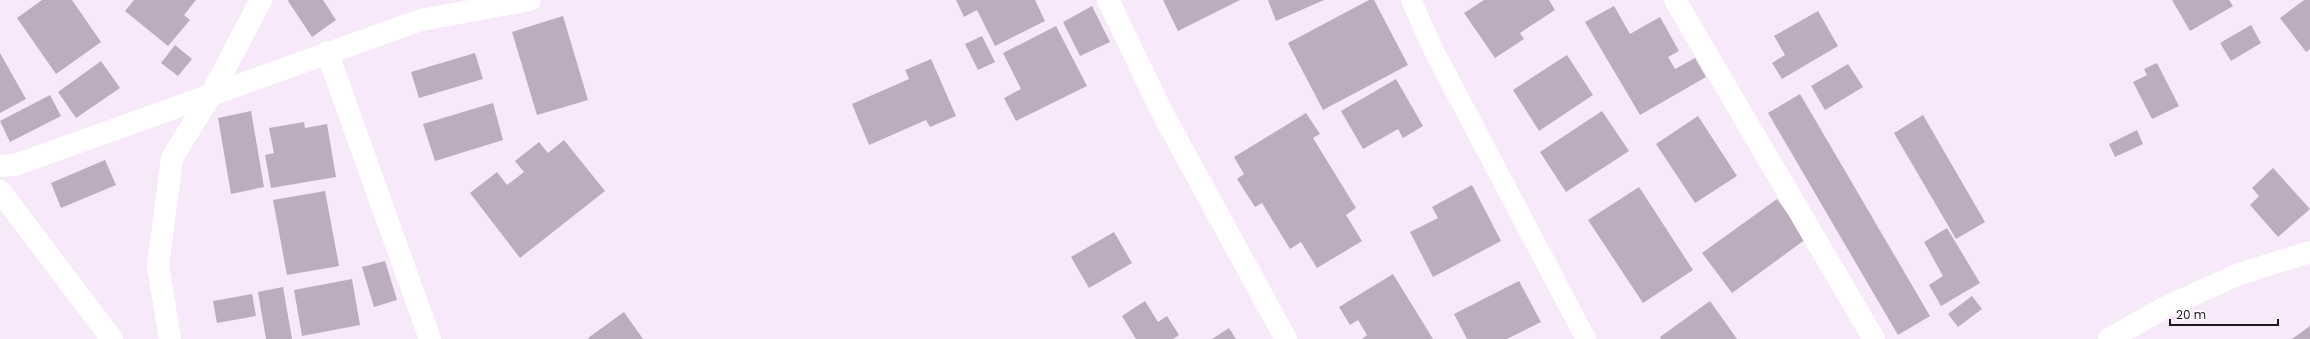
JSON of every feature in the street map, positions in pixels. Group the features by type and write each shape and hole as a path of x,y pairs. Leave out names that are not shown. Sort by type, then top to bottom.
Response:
{"street":[{"path":"170,339 158,266 172,158 212,93 261,0"},
{"path":"0,166 15,165 212,93 421,20 530,0"},
{"path":"1108,0 1163,114 1286,339"},
{"path":"1675,0 1874,339"},
{"path":"327,52 430,339"},
{"path":"0,191 112,339"},
{"path":"2109,339 2164,308 2238,274 2310,252"}],"lane":[{"path":"1411,0 1433,49 1586,339"}],"building":[{"path":"42,0 72,0 101,42 56,74 17,18"},
{"path":"134,0 196,0 184,15 190,20 168,46 125,11"},
{"path":"323,0 336,20 312,37 288,1"},
{"path":"956,0 1035,0 1045,21 995,46 977,10 964,17"},
{"path":"1163,0 1240,0 1178,31"},
{"path":"1268,0 1324,0 1276,21"},
{"path":"1369,0 1374,0 1408,65 1323,110 1288,43"},
{"path":"1484,0 1549,0 1555,10 1520,33 1524,39 1495,58 1464,13"},
{"path":"2172,0 2229,0 2233,6 2190,31"},
{"path":"2304,0 2310,0 2310,49 2306,52 2280,18"},
{"path":"1092,6 1110,42 1080,56 1063,22"},
{"path":"1614,6 1630,34 1660,17 1679,51 1668,57 1675,69 1695,58 1706,77 1640,115 1585,22"},
{"path":"1818,11 1838,46 1782,79 1772,63 1785,55 1774,36"},
{"path":"563,16 588,100 537,115 512,32"},
{"path":"2251,25 2261,43 2231,61 2220,43"},
{"path":"1056,26 1087,86 1016,121 1004,98 1021,89 1003,53"},
{"path":"982,36 995,62 978,70 965,44"},
{"path":"175,45 192,59 178,76 161,63"},
{"path":"0,53 26,99 0,113"},
{"path":"475,53 483,79 419,98 411,72"},
{"path":"1567,55 1593,95 1539,131 1513,90"},
{"path":"931,59 956,116 930,127 926,120 869,145 852,104 909,79 905,70"},
{"path":"101,61 120,88 76,118 58,92"},
{"path":"2157,63 2179,106 2152,119 2133,82 2147,75 2144,69"},
{"path":"1848,64 1863,87 1825,110 1811,86"},
{"path":"1396,79 1423,126 1403,138 1398,129 1363,149 1341,111"},
{"path":"1800,94 1930,316 1898,335 1768,113"},
{"path":"50,95 61,116 10,142 0,121"},
{"path":"493,103 503,140 435,161 423,124"},
{"path":"251,111 264,187 231,194 218,118"},
{"path":"1602,111 1629,151 1566,192 1540,152"},
{"path":"1306,113 1320,134 1313,138 1356,208 1346,215 1362,241 1317,268 1301,242 1290,249 1262,203 1255,207 1237,179 1244,174 1234,157"},
{"path":"1923,115 1985,222 1956,239 1894,133"},
{"path":"1698,116 1737,176 1695,203 1656,144"},
{"path":"304,122 305,128 327,124 336,177 271,188 265,155 274,153 269,128"},
{"path":"2137,130 2143,144 2115,157 2109,144"},
{"path":"564,140 605,191 520,258 470,193 497,172 507,185 524,172 515,161 539,142 548,153"},
{"path":"105,160 116,185 61,208 51,183"},
{"path":"2273,168 2310,209 2278,237 2250,205 2259,196 2252,188"},
{"path":"1472,185 1501,241 1433,277 1410,232 1438,218 1432,207"},
{"path":"1639,187 1693,270 1643,303 1588,220"},
{"path":"325,191 339,266 287,275 273,200"},
{"path":"1777,199 1806,239 1732,293 1702,253"},
{"path":"1947,228 1980,283 1941,306 1929,285 1943,276 1924,242"},
{"path":"1114,232 1132,263 1089,288 1071,257"},
{"path":"385,261 397,300 374,307 362,267"},
{"path":"1393,274 1433,339 1362,339 1367,335 1358,320 1350,325 1339,307"},
{"path":"352,279 360,325 302,336 294,290"},
{"path":"1519,281 1541,322 1507,339 1467,339 1454,314"},
{"path":"283,287 292,339 266,339 258,292"},
{"path":"252,294 256,316 217,323 213,301"},
{"path":"1972,296 1982,309 1958,327 1948,314"},
{"path":"1145,301 1158,322 1167,316 1179,335 1173,339 1136,339 1122,316"},
{"path":"1710,301 1737,339 1661,339 1660,337"},
{"path":"624,312 643,339 588,338"},
{"path":"2310,326 2310,339 2292,339"},
{"path":"1229,328 1236,339 1212,339"}]}
